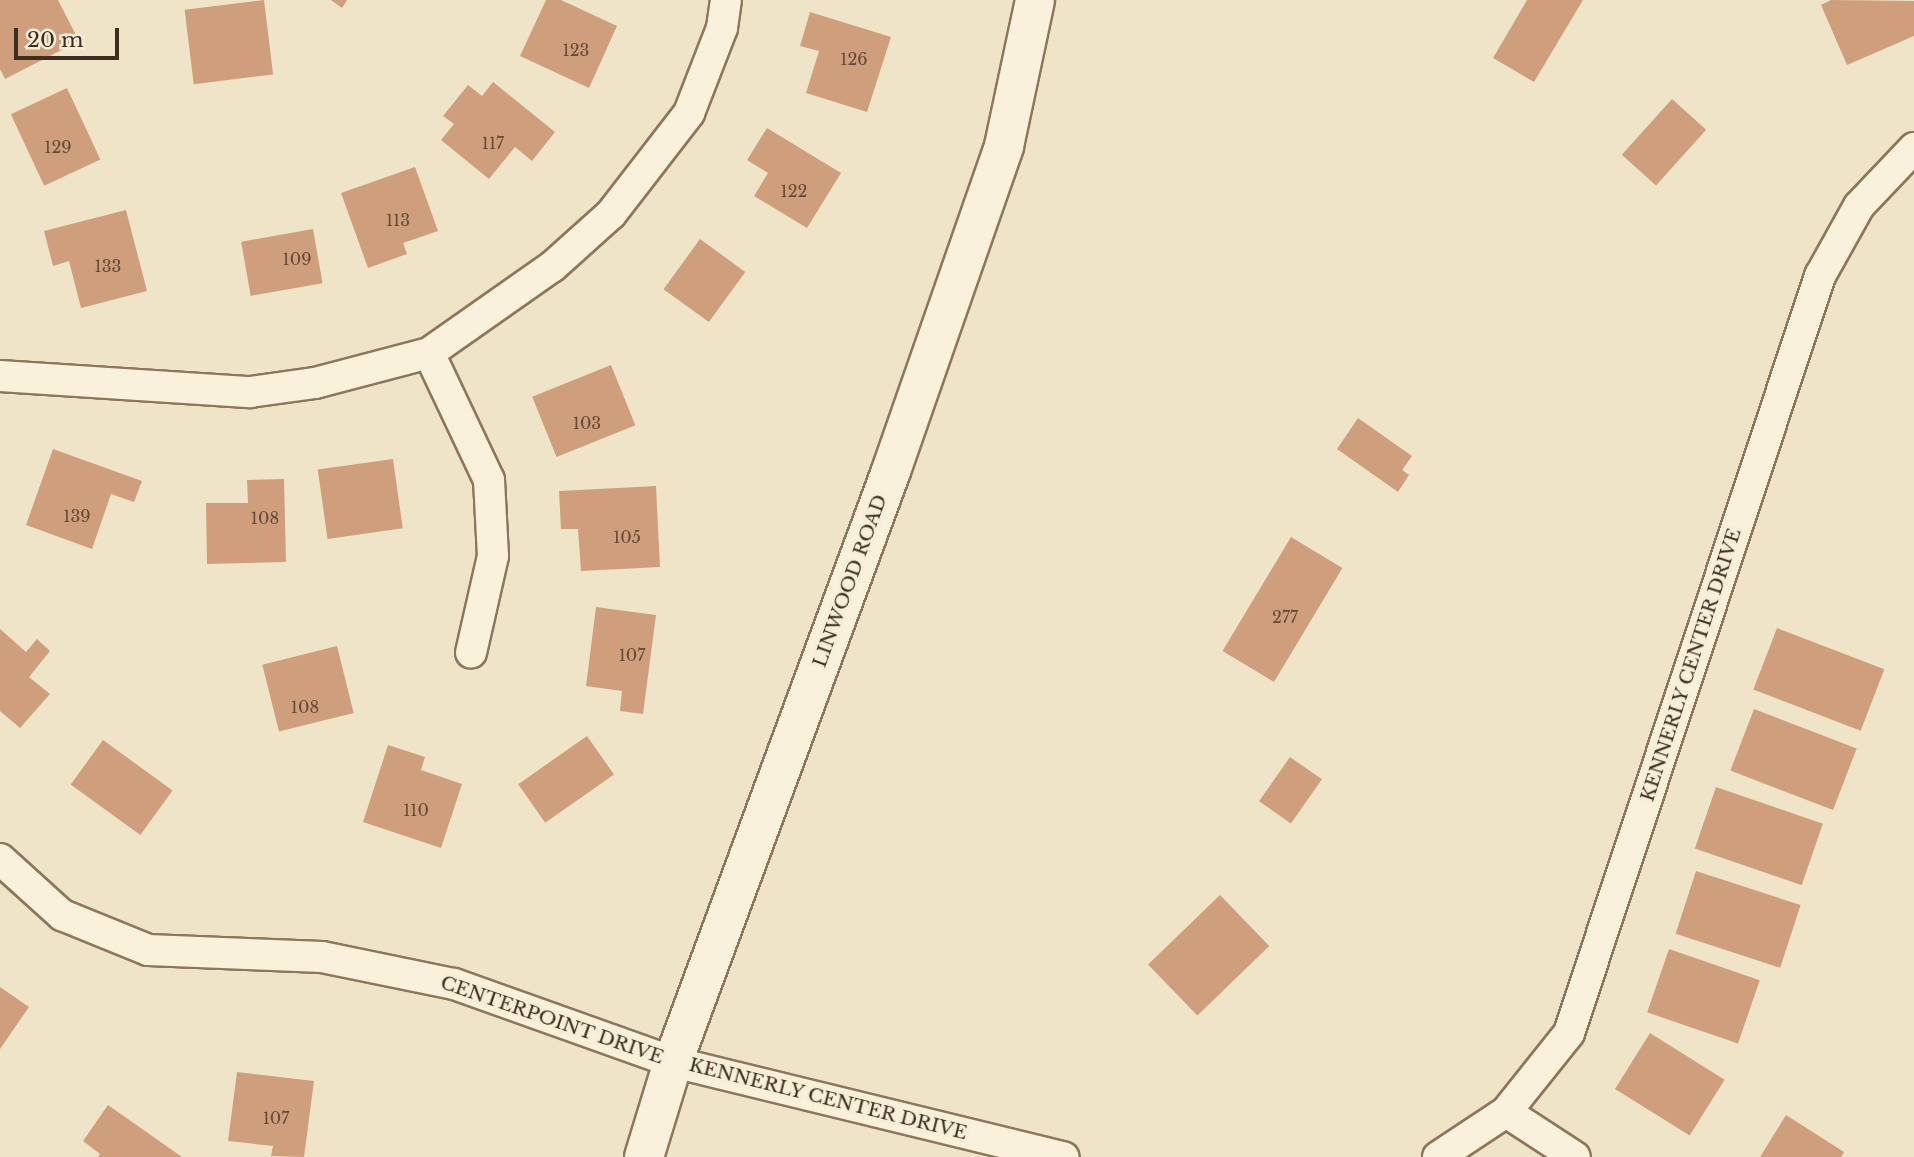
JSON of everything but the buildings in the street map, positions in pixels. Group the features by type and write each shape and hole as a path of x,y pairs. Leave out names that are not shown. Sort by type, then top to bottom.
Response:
{"street":[{"path":"0,376 250,392 315,383 429,353 553,266 611,214 689,113 722,28 726,0"},
{"name":"LINWOOD ROAD","path":"644,1157 673,1062 907,425 1000,159 1032,32 1035,0"},
{"name":"KENNERLY CENTER DRIVE","path":"1438,1157 1506,1112 1569,1033 1820,276 1859,206 1914,148"},
{"path":"429,353 489,480 493,556 471,653"},
{"name":"CENTERPOINT DRIVE","path":"0,859 62,915 148,950 321,957 454,984 673,1062"},
{"name":"KENNERLY CENTER DRIVE","path":"673,1062 1064,1157"},
{"path":"1506,1112 1575,1157"}]}
